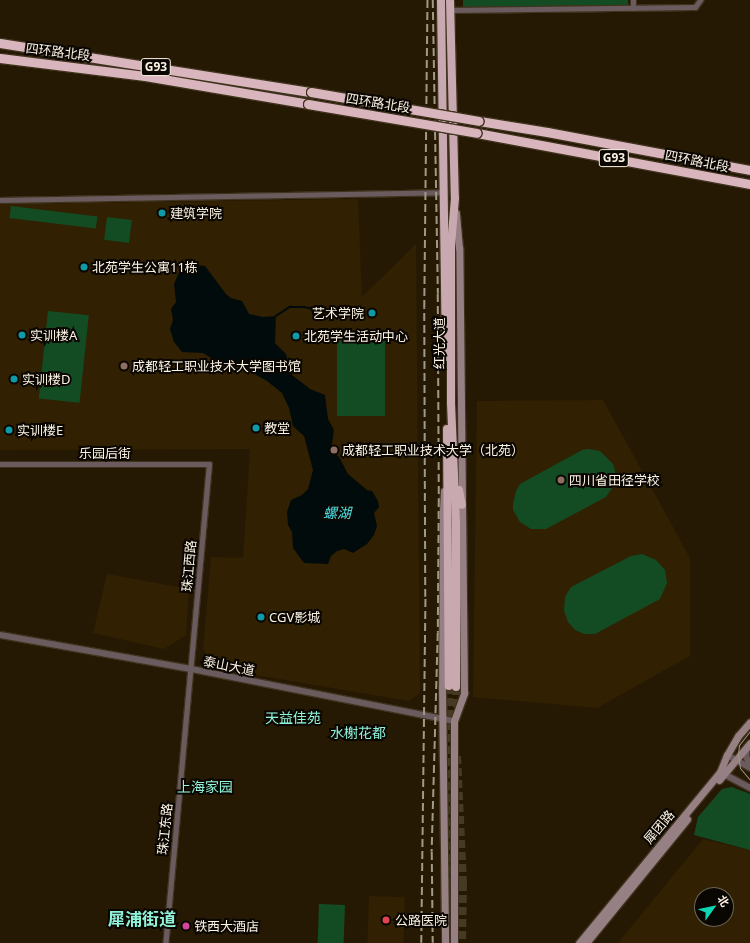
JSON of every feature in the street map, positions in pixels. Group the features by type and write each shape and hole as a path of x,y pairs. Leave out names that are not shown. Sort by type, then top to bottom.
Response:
{"highway":[{"name":"红光大道","path":"441,0 442,192 453,686 456,523 451,403 451,246 455,198 450,4"},
{"name":"四环路北段","path":"0,43 311,92 548,132 750,170"},
{"name":"四环路北段","path":"0,58 145,76 477,133 750,184"},
{"path":"453,447 462,505"}],"main road":[{"path":"454,943 454,721 464,693 459,248 455,198"},
{"path":"445,943 442,511 448,459"},
{"name":"犀团路","path":"586,943 722,774 727,755 738,736 750,722"},
{"name":"犀团路","path":"579,943 749,744"}],"street":[{"path":"633,0 633,8"},
{"path":"450,4 633,8 695,7 700,0"},
{"path":"0,200 442,192"},
{"name":"乐园后街","path":"0,464 209,464"},
{"name":"珠江西路","path":"191,670 209,464"},
{"name":"泰山大道","path":"0,635 454,721"},
{"name":"珠江东路","path":"164,943 191,670"},
{"path":"749,744 746,756 750,767"},
{"path":"727,755 750,767"},
{"path":"722,774 750,788"}],"shaded area":[{"name":"成都轻工职业技术大学（北苑）","path":"358,199 362,297 416,244 420,693 409,701 215,668 203,649 211,557 243,558 250,449 0,450 0,204"},
{"name":"四川省田径学校","path":"603,400 690,558 690,656 597,708 473,697 477,401"},
{"path":"107,574 189,589 186,635 164,649 93,633"},
{"path":"703,839 750,850 750,943 618,943"},
{"name":"公路医院","path":"369,896 405,897 403,943 367,943"}],"green space":[{"path":"463,0 628,0 628,5 463,8"},
{"path":"11,206 97,217 96,229 10,218"},
{"path":"107,217 132,220 129,243 104,240"},
{"path":"48,311 89,315 80,403 39,399"},
{"path":"337,339 385,339 385,416 337,416"},
{"path":"588,449 600,451 613,464 615,470 615,484 606,497 546,529 531,529 520,522 513,510 513,504 516,491 520,484 582,450"},
{"path":"642,554 656,560 665,570 667,583 660,599 595,634 584,634 575,630 568,622 564,611 565,597 571,587 631,556"},
{"path":"732,787 750,794 750,850 694,835 698,817 722,789"},
{"path":"319,904 345,905 344,943 318,943"}],"water":[{"name":"螺湖","path":"195,265 205,266 226,294 231,298 242,301 249,314 263,317 276,316 275,343 286,354 292,375 310,389 325,395 328,419 334,430 331,451 339,457 348,474 367,490 372,491 378,501 379,507 374,513 377,526 374,535 367,544 353,553 344,549 337,551 331,556 328,564 304,563 293,548 292,532 288,525 287,512 291,500 302,495 308,489 313,470 304,436 293,426 289,408 282,393 267,381 240,366 213,359 203,353 182,352 174,342 170,329 173,320 171,309 176,302 174,284 179,272 185,267"}],"waterway":[{"path":"276,316 290,307 304,307 328,312 338,309"}],"tunnel":[{"path":"449,686 450,943"},
{"path":"456,687 457,712"},
{"path":"457,756 463,883 462,943"}],"tram line":[{"path":"750,731 739,745 738,755 740,768 750,780"}],"railway":[{"path":"421,943 425,597 424,308 427,0"},
{"path":"433,0 438,294 439,499 438,633 432,852 433,943"}],"place":[{"name":"建筑学院","path":"162,213"},
{"name":"北苑学生公寓11栋","path":"84,267"},
{"name":"艺术学院","path":"372,313"},
{"name":"实训楼A","path":"22,335"},
{"name":"北苑学生活动中心","path":"296,336"},
{"name":"成都轻工职业技术大学图书馆","path":"124,366"},
{"name":"实训楼D","path":"14,379"},
{"name":"教堂","path":"256,428"},
{"name":"实训楼E","path":"9,430"},
{"name":"成都轻工职业技术大学（北苑）","path":"334,450"},
{"name":"四川省田径学校","path":"561,480"},
{"name":"CGV影城","path":"261,617"},
{"name":"公路医院","path":"386,920"},
{"name":"铁西大酒店","path":"186,926"}],"district":[{"name":"天益佳苑","path":"293,718"},
{"name":"水榭花都","path":"358,733"},
{"name":"上海家园","path":"205,787"},
{"name":"犀浦街道","path":"142,919"}]}
